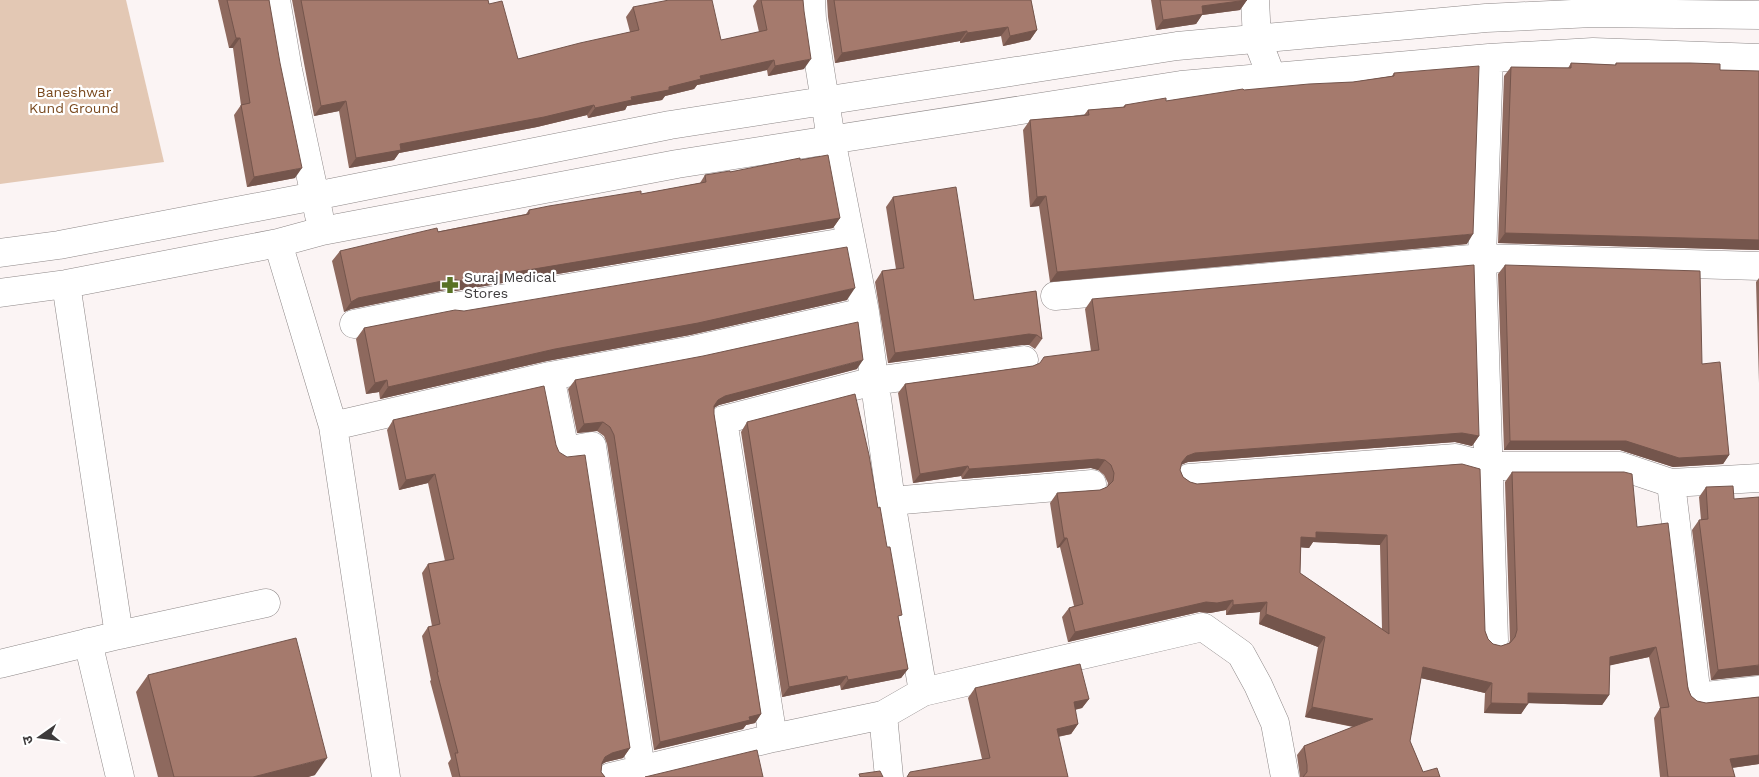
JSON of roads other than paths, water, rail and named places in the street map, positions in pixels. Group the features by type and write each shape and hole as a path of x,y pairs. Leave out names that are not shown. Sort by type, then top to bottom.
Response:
{"street":[{"path":"276,0 288,70 322,231"},
{"path":"811,0 824,100 865,312 891,501 923,692"},
{"path":"1255,0 1257,39 1272,78"},
{"path":"0,253 59,245 316,196 670,125 872,92 1177,46 1486,18 1573,14 1757,17"},
{"path":"0,292 66,284 278,243 322,231 676,164 966,117 1181,85 1489,58 1593,52 1759,58"},
{"path":"1489,58 1482,258 1494,640"},
{"path":"354,324 448,305 453,307 851,241"},
{"path":"278,243 334,426 386,777"},
{"path":"1055,296 1482,258 1759,266"},
{"path":"66,284 119,635"},
{"path":"334,426 550,376 694,350 865,312"},
{"path":"774,738 723,420 874,381 1024,360"},
{"path":"550,376 564,451 592,446 654,770"},
{"path":"1189,478 1456,458 1488,466 1620,466 1671,483 1759,478"},
{"path":"1671,483 1697,697 1759,690"},
{"path":"891,501 1092,484"},
{"path":"0,664 88,642 266,603"},
{"path":"610,777 654,770 774,738 883,715 923,692 1203,627 1241,654 1246,662 1275,723 1285,777"},
{"path":"88,642 120,777"},
{"path":"883,715 889,777"}],"place":[{"name":"Suraj Medical Stores","path":"450,285"}],"park label":[{"name":"Baneshwar Kund Ground","path":"74,100"}]}
